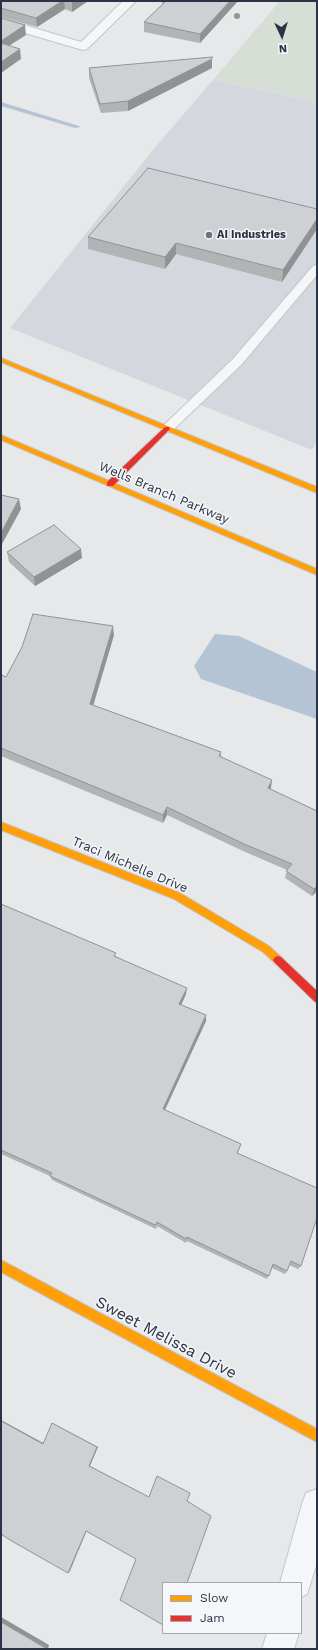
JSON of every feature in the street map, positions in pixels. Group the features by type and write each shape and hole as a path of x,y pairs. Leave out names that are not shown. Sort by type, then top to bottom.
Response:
{"main road":[{"path":"1,360 317,490"},
{"path":"110,484 167,428"},
{"name":"Wells Branch Parkway","path":"1,438 317,572"},
{"name":"Traci Michelle Drive","path":"1,826 177,896 266,949 317,998"},
{"name":"Sweet Melissa Drive","path":"1,1266 317,1436"}],"street":[{"path":"1,22 83,46 130,1"},
{"path":"296,1582 317,1504"},
{"path":"278,1649 283,1634"}],"lane":[{"path":"167,428 237,362 317,268"}],"shaded area":[{"path":"280,1 317,1 317,102 213,80"},
{"path":"213,80 317,102 317,441 312,450 10,328 157,145"}],"water":[{"path":"215,634 239,636 317,672 317,719 201,679 194,666"}],"building":[{"path":"1,1 62,1 36,18 1,8"},
{"path":"166,1 230,1 200,34 144,22"},
{"path":"1,18 25,25 1,41"},
{"path":"1,43 20,49 1,62"},
{"path":"212,57 212,59 128,101 100,104 89,68"},
{"name":"AI Industries","path":"148,168 317,209 317,219 283,270 176,243 165,257 88,237"},
{"path":"1,495 19,499 1,533"},
{"path":"54,525 81,549 34,577 7,552"},
{"path":"33,614 113,626 90,704 221,752 219,756 272,780 268,788 317,811 317,886 314,889 286,871 292,864 244,844 167,807 163,815 1,748 1,675 6,677 22,647"},
{"path":"1,904 116,953 114,956 187,988 179,1004 206,1015 163,1109 241,1144 237,1153 317,1188 317,1218 301,1266 291,1261 287,1271 273,1264 269,1276 187,1237 186,1239 157,1222 155,1225 50,1176 52,1173 1,1150"},
{"path":"1,1421 43,1444 52,1423 97,1447 89,1466 149,1497 157,1476 190,1493 187,1501 211,1516 187,1582 162,1582 162,1624 120,1600 136,1559 86,1531 68,1573 1,1534"},
{"path":"1,1622 47,1649 1,1649"}],"waterway":[{"path":"1,104 77,127"}],"traffic: slow":[{"path":"1,360 317,490"},
{"path":"1,437 317,572"},
{"path":"1,826 177,896 266,949 278,960"},
{"path":"1,1266 317,1436"}],"traffic: jam":[{"path":"110,484 167,429"},
{"path":"278,960 317,998"}],"place":[{"name":"AI Industries","path":"209,235"}]}
